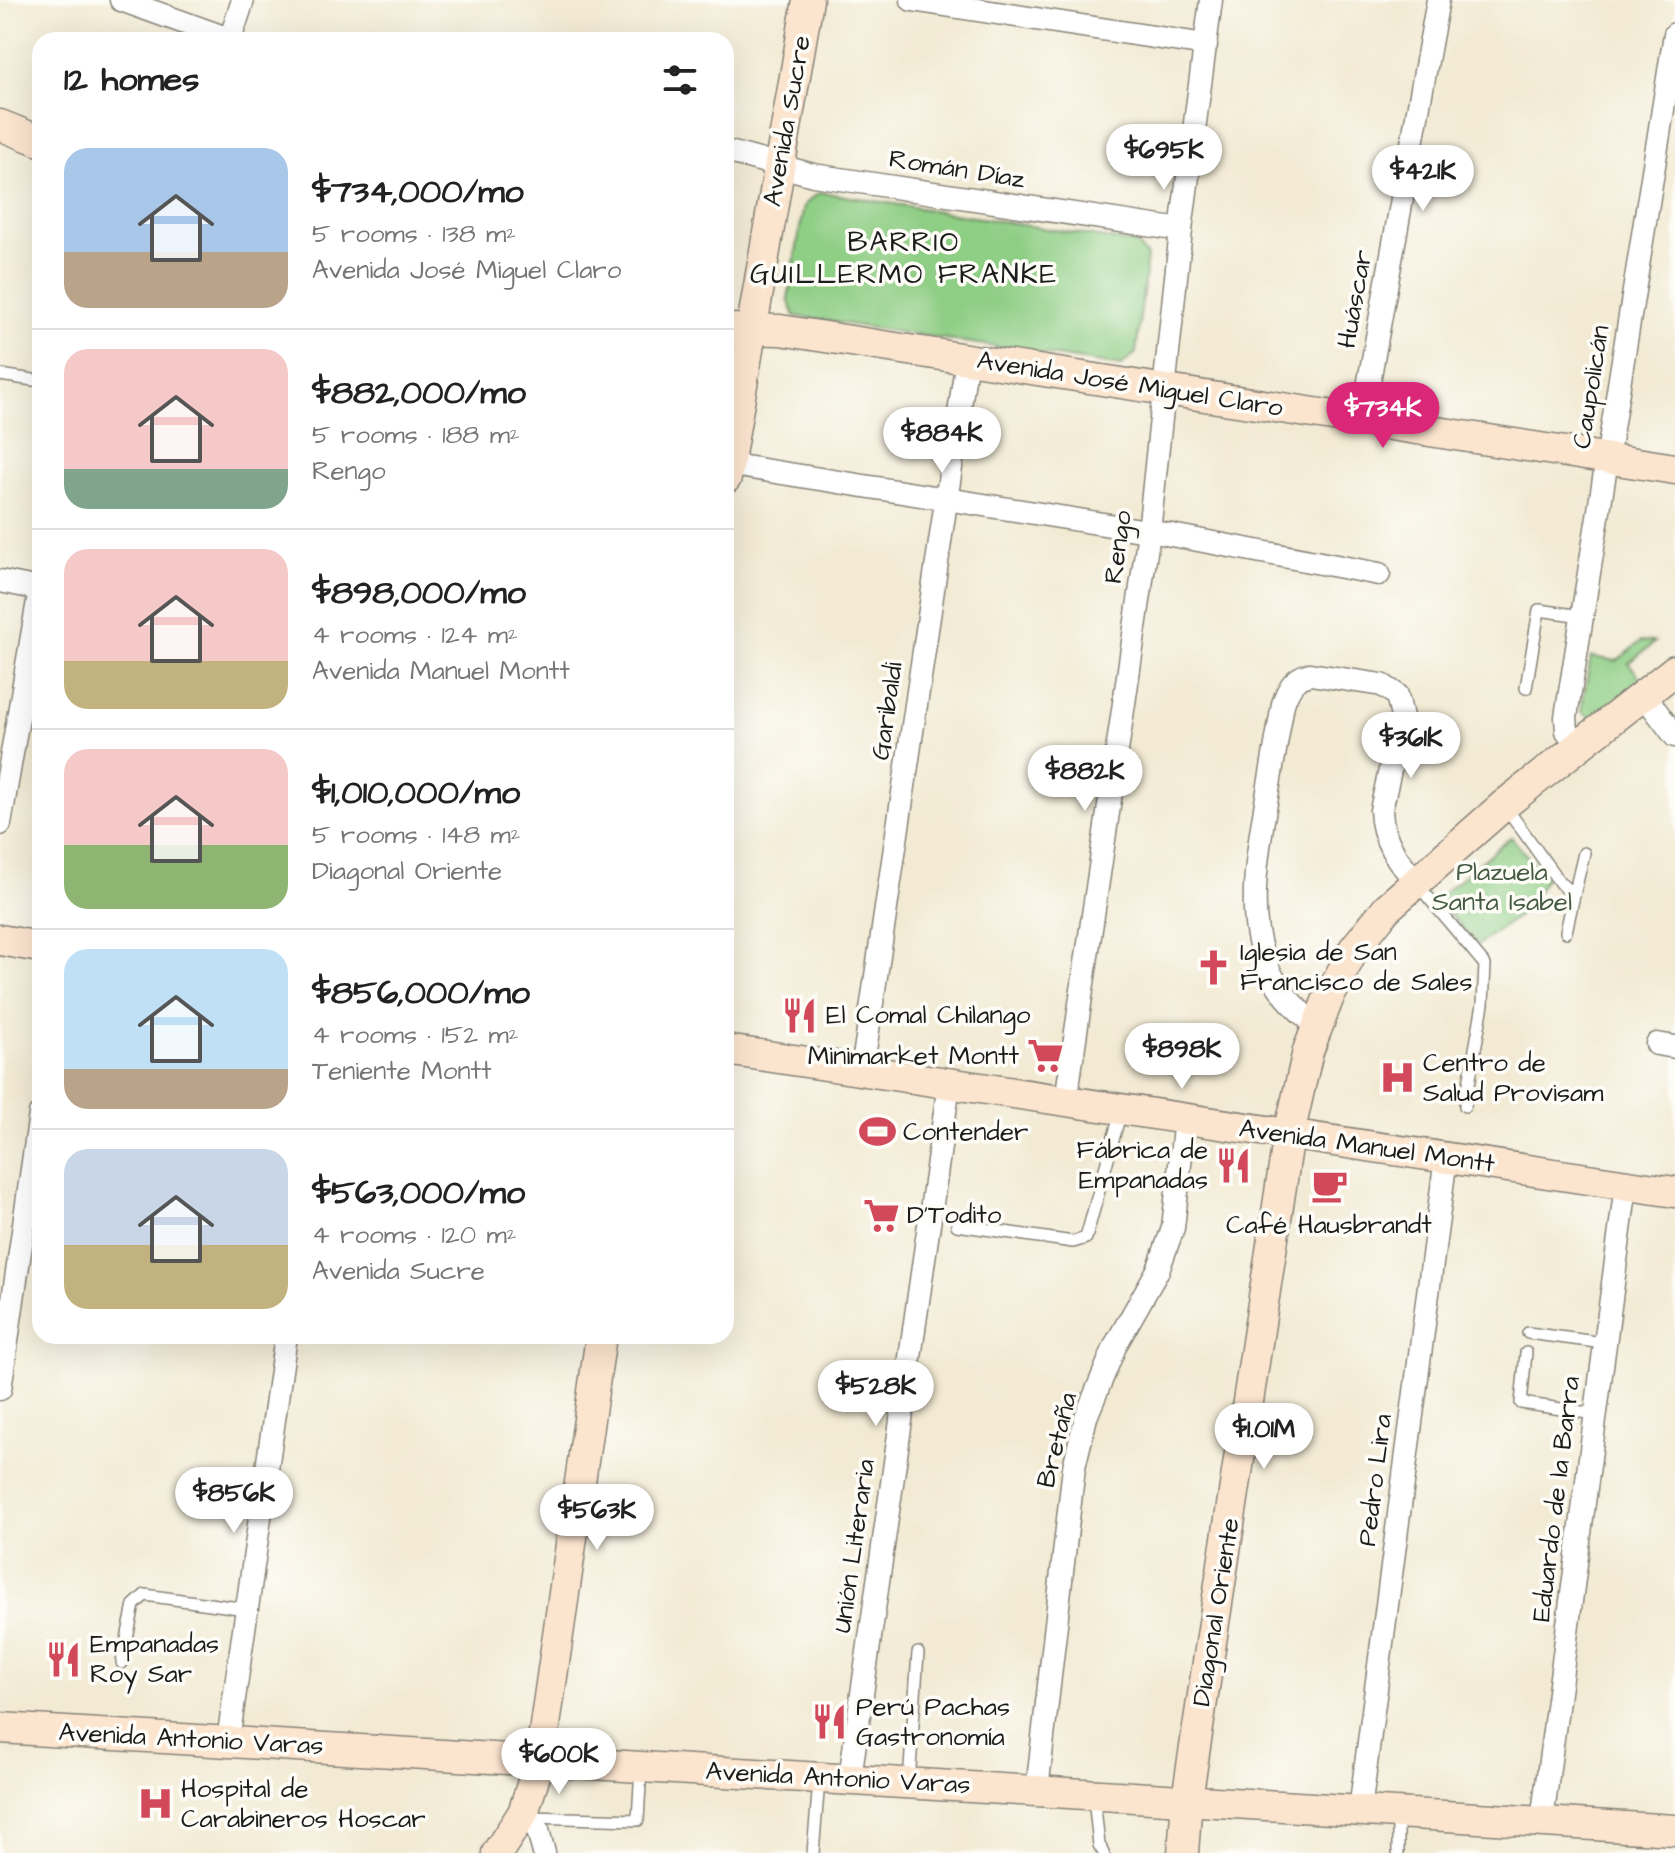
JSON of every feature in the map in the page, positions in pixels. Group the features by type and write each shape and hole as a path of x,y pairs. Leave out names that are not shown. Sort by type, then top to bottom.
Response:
{"main road":[{"name":"Avenida Sucre","path":"734,387 739,329 781,165 808,0"},
{"path":"0,125 32,138"},
{"name":"Avenida José Miguel Claro","path":"739,329 780,330 1675,469"},
{"name":"Diagonal Oriente","path":"1183,1853 1187,1799 1289,1134 1316,1025 1339,974 1368,929 1504,805 1675,670"},
{"path":"0,940 32,946"},
{"name":"Avenida Manuel Montt","path":"734,1051 1675,1192"},
{"path":"497,1853 525,1815 540,1760 600,1344"},
{"name":"Avenida Antonio Varas","path":"0,1728 1675,1830"}],"street":[{"path":"121,0 208,32"},
{"path":"233,32 243,0"},
{"path":"912,0 1206,45"},
{"name":"Rengo","path":"1066,1100 1149,532 1181,230 1211,0"},
{"name":"Huáscar","path":"1362,420 1438,0"},
{"name":"Caupolicán","path":"1579,745 1567,731 1566,717 1675,34"},
{"name":"Román Díaz","path":"734,153 813,175 1181,230"},
{"name":"Garibaldi","path":"862,1071 967,359"},
{"path":"734,470 946,499 1379,574"},
{"path":"0,581 32,587"},
{"path":"0,824 32,636"},
{"path":"1316,1025 1291,1006 1267,969 1255,930 1254,879 1283,704 1287,692 1300,676 1310,674 1382,685 1397,695 1402,717 1381,822 1385,838 1417,882"},
{"path":"1644,695 1675,736"},
{"name":"Unión Literaria","path":"850,1778 949,1084"},
{"name":"Bretaña","path":"1037,1790 1074,1467 1086,1417 1116,1344 1158,1270 1173,1228 1185,1119"},
{"name":"Pedro Lira","path":"1360,1810 1446,1157"},
{"name":"Eduardo de la Barra","path":"1542,1821 1626,1185"},
{"path":"0,1389 32,1211"},
{"path":"228,1741 285,1344"},
{"path":"525,1815 538,1830 544,1853"}],"lane":[{"path":"0,375 32,380"},
{"path":"1526,688 1539,610 1582,616"},
{"path":"1504,805 1560,883 1574,895"},
{"path":"1566,932 1584,853"},
{"path":"1417,882 1485,965 1483,1004 1465,1106"},
{"path":"957,1225 1073,1242 1086,1238 1121,1110"},
{"path":"1528,1333 1604,1343"},
{"path":"1526,1353 1521,1403 1595,1414"},
{"path":"122,1663 134,1605 145,1595 246,1609"},
{"path":"909,1782 918,1653"},
{"path":"525,1815 638,1820 641,1766"},
{"path":"813,1853 820,1777"},
{"path":"1094,1793 1099,1845 1104,1853"},
{"path":"1398,1812 1398,1853"}],"green space":[{"path":"820,192 1135,243 1147,256 1136,353 1121,366 795,316 788,299 804,205"},
{"path":"1641,641 1655,642 1629,663 1643,682 1592,719 1581,711 1591,657 1617,661"},
{"name":"Plazuela Santa Isabel","path":"1511,837 1546,878 1526,910 1478,945 1436,899"}],"place":[{"name":"Iglesia de San Francisco de Sales","path":"1214,967"},
{"name":"El Comal Chilango","path":"800,1015"},
{"name":"Minimarket Montt","path":"1045,1056"},
{"name":"Centro de Salud Provisam","path":"1397,1078"},
{"name":"Contender","path":"877,1132"},
{"name":"Fábrica de Empanadas","path":"1234,1165"},
{"name":"Café Hausbrandt","path":"1329,1186"},
{"name":"D'Todito","path":"881,1215"},
{"name":"Empanadas Roy Sar","path":"64,1659"},
{"name":"Perú Pachas Gastronomía","path":"830,1722"},
{"name":"Hospital de Carabineros Hoscar","path":"155,1804"}],"district":[{"name":"BARRIO GUILLERMO FRANKE","path":"904,258"}]}
